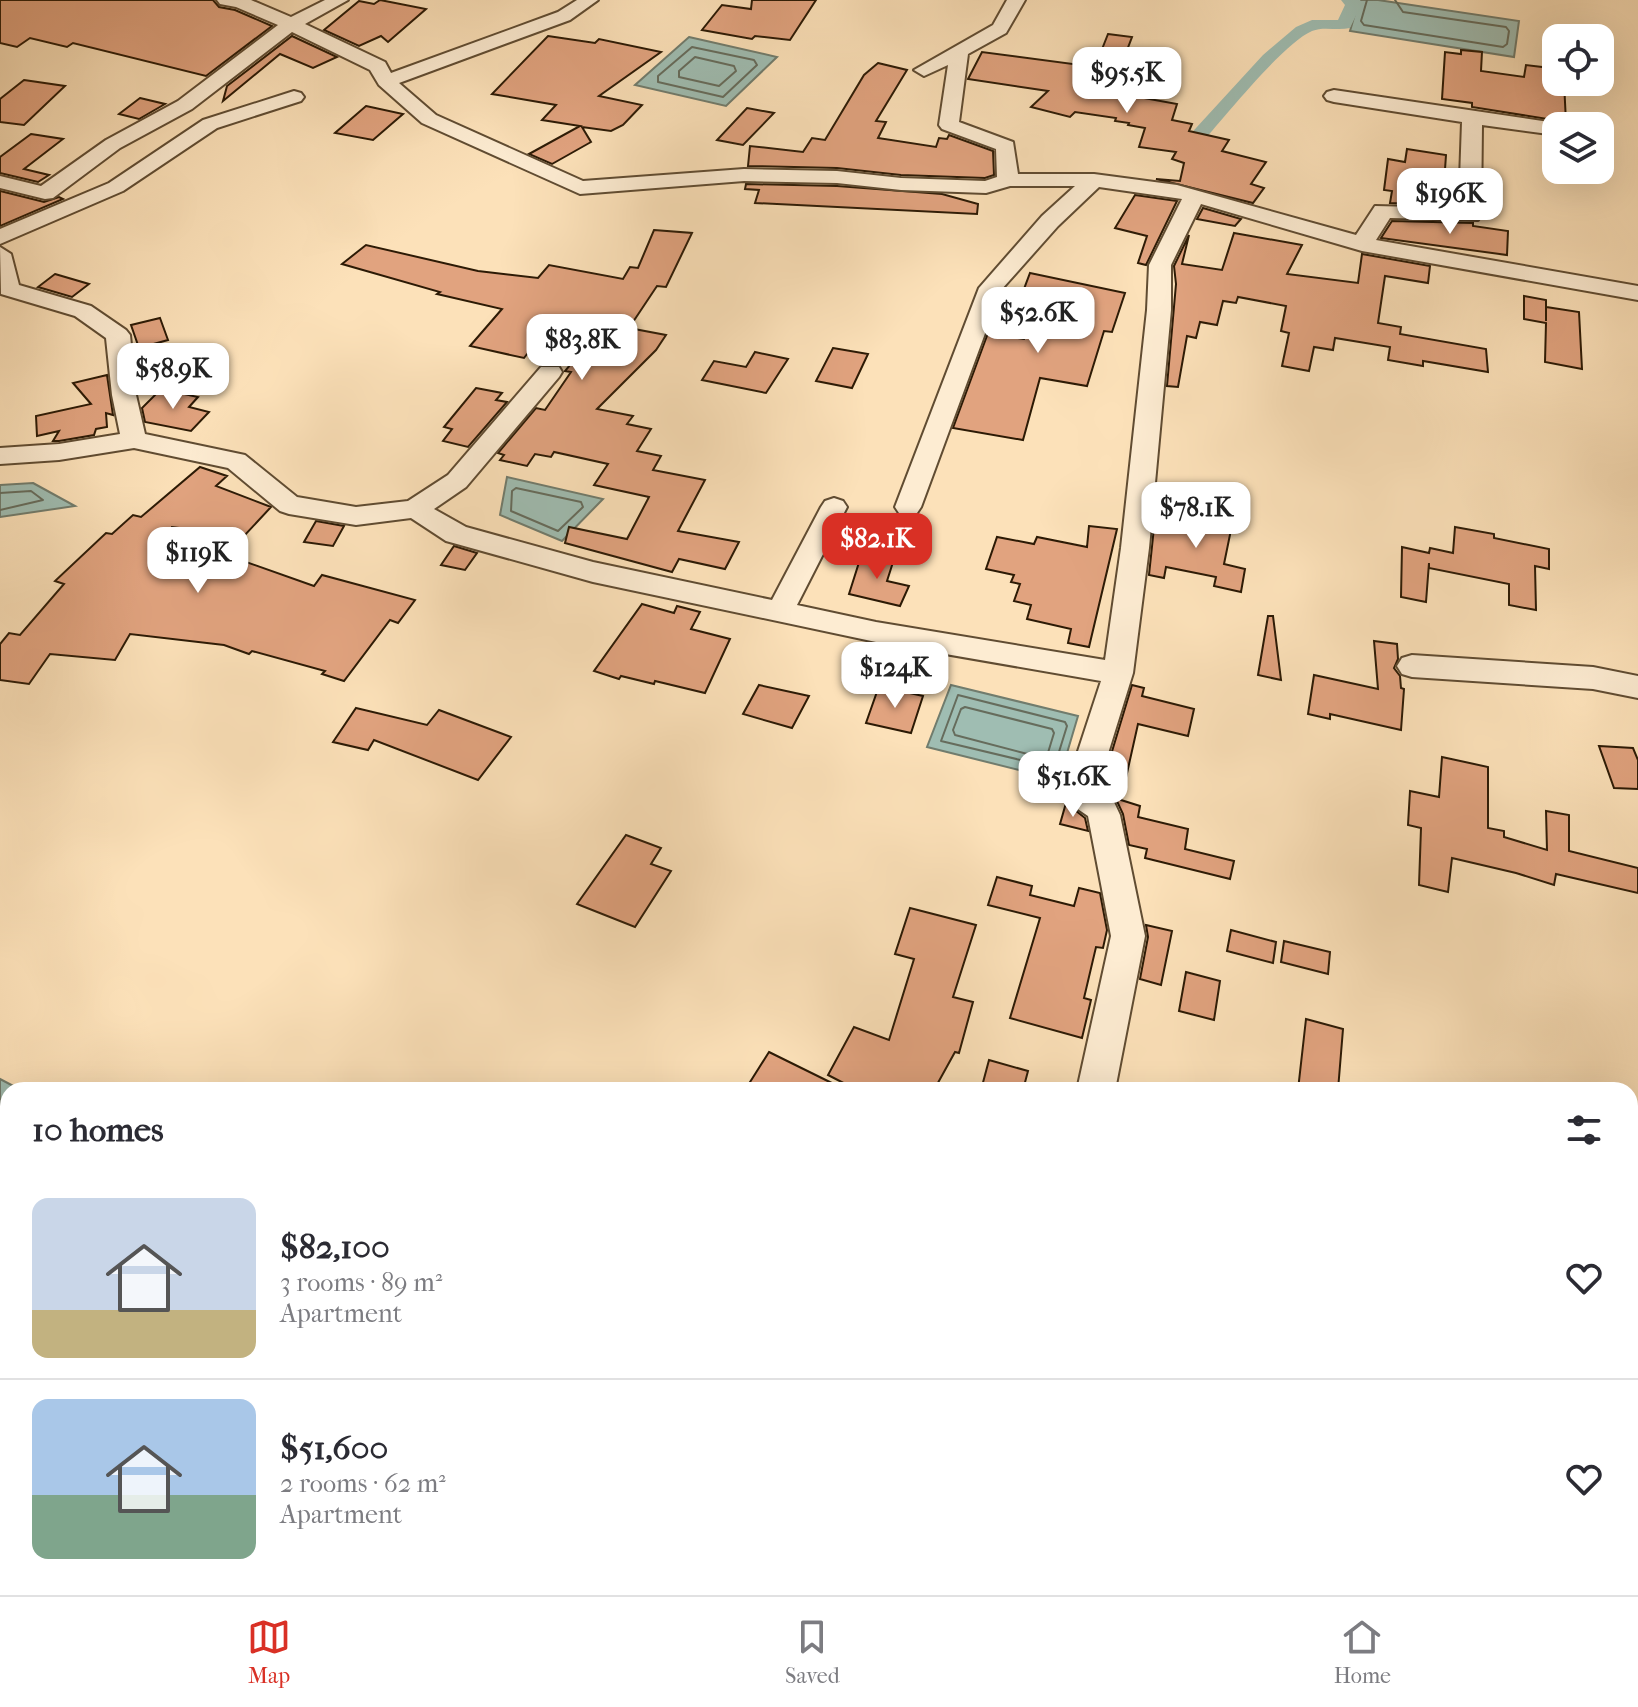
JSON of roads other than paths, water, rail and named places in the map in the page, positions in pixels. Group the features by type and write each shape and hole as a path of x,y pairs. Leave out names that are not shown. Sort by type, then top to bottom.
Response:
{"street":[{"path":"226,0 240,2 291,24 378,66 386,81 429,119 580,188 744,175 837,177 901,184 986,187 1008,180 1094,180 1194,196 1362,244 1638,293"},
{"path":"0,182 45,193 113,144 185,105 291,24 339,0"},
{"path":"386,81 564,16 589,0"},
{"path":"924,70 1000,29 1016,0"},
{"path":"959,52 949,125 1006,146 1008,180"},
{"path":"1334,96 1542,127"},
{"path":"0,237 116,187 210,124 294,97"},
{"path":"1362,244 1383,211 1470,215 1472,118"},
{"path":"908,507 990,288 1050,221 1094,180"},
{"path":"1098,1082 1128,936 1102,809 1080,794 1118,673 1135,548 1159,310 1160,265 1194,196"},
{"path":"0,254 9,289 83,311 118,335 124,395 134,440"},
{"path":"0,456 59,452 134,440 236,461 289,505 356,516 415,509 457,481 550,372"},
{"path":"780,611 834,507"},
{"path":"415,509 456,534 593,572 876,632 1118,673"},
{"path":"1412,666 1593,678 1638,687"}],"water":[{"path":"1359,0 1378,0 1519,21 1514,57 1350,31"},
{"path":"689,37 777,57 726,106 635,85"},
{"path":"507,477 603,499 562,541 500,515"},
{"path":"33,483 75,506 0,517 0,485"},
{"path":"951,685 1078,716 1059,780 927,747"}],"waterway":[{"path":"1191,144 1269,59 1301,30 1316,24 1344,25 1354,3 1349,0"}]}
